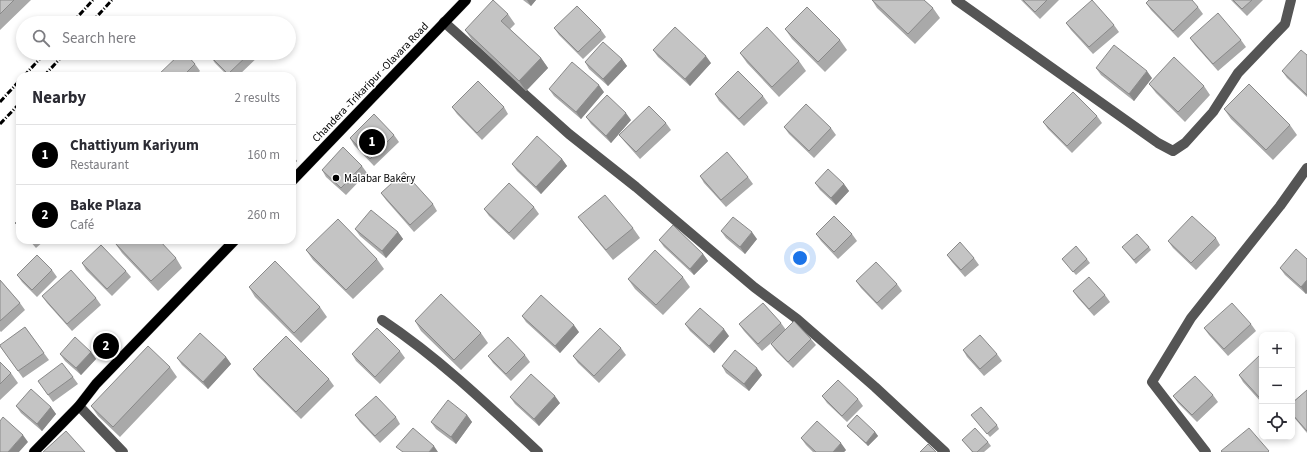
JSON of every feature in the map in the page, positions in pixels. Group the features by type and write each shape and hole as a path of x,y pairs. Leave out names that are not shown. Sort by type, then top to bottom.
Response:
{"main road":[{"name":"Chandera -Trikaripur -Olavara Road","path":"296,177 466,0"},
{"path":"34,452 79,406 96,384 231,244"}],"street":[{"path":"956,0 1158,143 1173,151 1185,143 1213,112 1238,73 1285,24 1291,0"},
{"path":"444,22 569,134 636,187 754,287 797,319 945,452"},
{"path":"1206,452 1152,382 1191,318 1280,206 1307,168"},
{"path":"382,320 405,335 440,364 538,452"},
{"path":"79,406 123,452"}],"building":[{"path":"0,0 14,0 0,14"},
{"path":"493,0 508,14 501,21 541,58 519,81 465,30"},
{"path":"872,0 924,0 933,8 908,34"},
{"path":"1023,0 1047,0 1035,12"},
{"path":"1092,0 1114,25 1089,47 1066,23"},
{"path":"1149,0 1192,0 1198,7 1173,31 1146,3"},
{"path":"1233,0 1252,0 1242,9"},
{"path":"577,6 601,30 578,52 554,28"},
{"path":"807,7 840,40 818,62 785,29"},
{"path":"1218,13 1241,40 1213,64 1190,38"},
{"path":"675,27 706,56 685,79 653,50"},
{"path":"767,27 799,61 772,87 740,53"},
{"path":"603,42 622,59 603,79 585,62"},
{"path":"1114,45 1147,71 1129,94 1096,68"},
{"path":"1301,50 1307,55 1307,95 1282,71"},
{"path":"1174,57 1204,86 1178,112 1149,84"},
{"path":"174,60 191,60 195,64 187,72 161,72"},
{"path":"214,60 243,60 230,72 226,72"},
{"path":"572,62 599,85 576,112 549,89"},
{"path":"738,71 763,96 739,119 715,94"},
{"path":"478,81 504,107 477,133 452,107"},
{"path":"1249,84 1290,125 1266,150 1224,109"},
{"path":"1073,92 1097,116 1067,146 1043,122"},
{"path":"607,95 626,113 606,136 586,117"},
{"path":"806,104 831,128 809,151 784,127"},
{"path":"649,106 666,123 636,152 619,135"},
{"path":"374,114 394,135 370,159 350,138"},
{"path":"537,136 562,159 536,187 512,164"},
{"path":"343,147 362,166 341,188 322,170"},
{"path":"727,152 748,177 721,200 700,176"},
{"path":"828,169 844,184 831,198 815,183"},
{"path":"404,172 433,204 410,225 381,193"},
{"path":"509,183 534,207 509,233 484,209"},
{"path":"605,195 633,228 606,250 578,217"},
{"path":"371,210 398,232 382,251 355,229"},
{"path":"834,216 852,234 834,252 816,234"},
{"path":"1192,216 1216,238 1191,263 1168,241"},
{"path":"733,217 752,232 740,247 721,231"},
{"path":"338,219 377,259 346,290 306,250"},
{"path":"673,225 703,254 690,269 659,240"},
{"path":"1137,234 1149,247 1134,260 1122,247"},
{"path":"960,242 974,258 961,270 947,255"},
{"path":"116,244 163,244 176,258 151,281"},
{"path":"101,245 126,271 107,289 82,263"},
{"path":"1076,246 1087,259 1073,272 1062,259"},
{"path":"1296,249 1307,259 1307,280 1301,287 1280,268"},
{"path":"655,250 683,277 656,305 628,279"},
{"path":"37,255 52,270 32,290 17,275"},
{"path":"275,261 320,307 294,333 249,287"},
{"path":"876,262 897,284 877,303 856,281"},
{"path":"71,270 96,298 67,324 42,296"},
{"path":"1089,277 1105,295 1089,309 1073,291"},
{"path":"0,280 20,303 0,321"},
{"path":"441,294 481,333 454,360 415,321"},
{"path":"541,295 574,325 555,346 522,316"},
{"path":"763,303 781,323 758,344 739,324"},
{"path":"1232,303 1251,324 1224,349 1204,328"},
{"path":"700,308 724,329 709,346 685,324"},
{"path":"794,321 811,339 788,362 771,344"},
{"path":"25,327 44,353 18,371 0,345"},
{"path":"377,328 400,351 375,377 352,354"},
{"path":"600,328 621,348 594,376 573,356"},
{"path":"200,333 226,357 203,382 177,358"},
{"path":"980,335 997,354 980,369 963,350"},
{"path":"286,336 329,379 296,412 253,369"},
{"path":"75,337 91,352 76,368 60,354"},
{"path":"508,337 525,355 506,374 488,356"},
{"path":"148,346 170,367 113,427 91,406"},
{"path":"735,350 757,368 744,384 722,366"},
{"path":"1259,356 1259,397 1239,375"},
{"path":"0,362 11,373 0,384"},
{"path":"62,363 73,377 48,395 38,381"},
{"path":"531,374 555,396 534,419 510,397"},
{"path":"1195,376 1213,395 1192,415 1173,396"},
{"path":"838,380 858,399 842,416 822,396"},
{"path":"31,389 51,407 37,424 16,406"},
{"path":"1307,390 1307,431 1295,417 1295,400"},
{"path":"376,396 396,417 375,436 355,415"},
{"path":"448,400 467,415 451,437 431,422"},
{"path":"981,407 997,425 987,434 971,415"},
{"path":"857,415 875,432 866,443 847,426"},
{"path":"3,417 23,435 8,452 0,452 0,421"},
{"path":"817,421 841,443 833,452 816,452 801,438"},
{"path":"413,428 434,446 429,452 403,452 396,447"},
{"path":"975,428 988,442 977,452 973,452 962,440"},
{"path":"1249,428 1269,451 1222,452 1221,451"},
{"path":"66,431 85,452 43,452"},
{"path":"928,444 936,452 920,452"}],"railway":[{"path":"78,16 93,0"},
{"path":"97,16 112,0"},
{"path":"28,72 39,60"},
{"path":"48,72 59,60"},
{"path":"0,102 16,84"},
{"path":"0,124 16,107"}],"place":[{"name":"Chattiyum Kariyum","path":"372,142"},
{"name":"Malabar Bakery","path":"336,178"},
{"name":"Bake Plaza","path":"106,346"}]}
